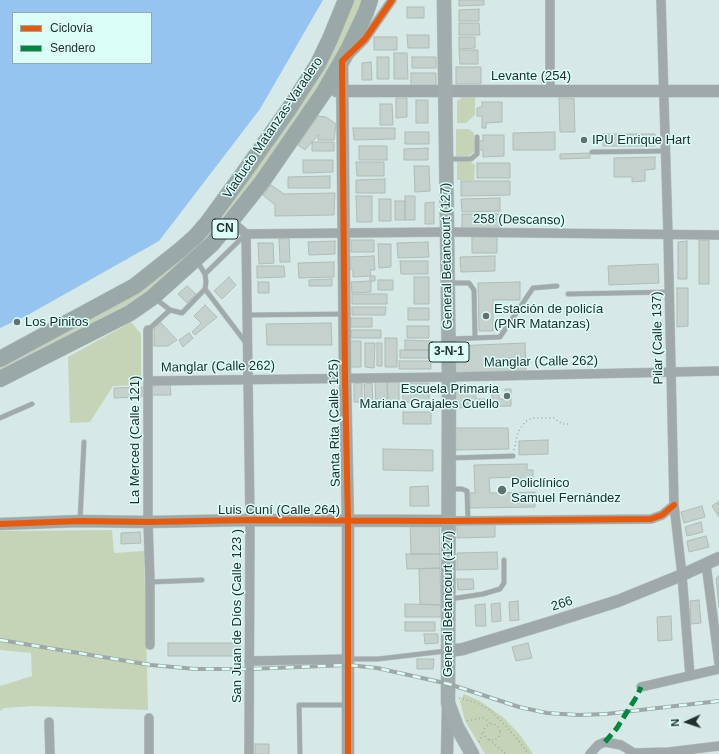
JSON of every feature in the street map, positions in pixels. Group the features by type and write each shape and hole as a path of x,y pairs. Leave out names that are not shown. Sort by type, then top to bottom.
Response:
{"highway":[{"name":"Viaducto Matanzas-Varadero","path":"0,359 135,286 180,252 196,236 240,179 289,109 314,70 330,39 346,0"},
{"name":"Viaducto Matanzas-Varadero","path":"0,379 130,313 153,297 212,244 262,182 324,92 342,61 366,12 370,0"}],"main road":[{"name":"General Betancourt (127)","path":"444,0 449,377 448,703"},
{"name":"3-N-1","path":"448,703 457,727 475,749"}],"street":[{"path":"342,61 365,39 392,0"},
{"path":"550,0 550,90"},
{"name":"Pilar (Calle 137)","path":"661,0 665,91 674,505 682,575 690,676"},
{"name":"Santa Rita (Calle 125)","path":"342,61 344,314 348,521 348,754"},
{"name":"Levante (254)","path":"324,92 550,90 719,91"},
{"path":"232,221 246,234"},
{"name":"258 (Descanso)","path":"246,234 447,232 719,234"},
{"name":"San Juan de Díos (Calle 123 )","path":"246,234 250,520 249,754"},
{"name":"La Merced (Calle 121)","path":"148,330 148,522 150,645"},
{"name":"Manglar (Calle 262)","path":"149,381 449,377 719,371"},
{"name":"Luis Cuní (Calle 264)","path":"0,524 80,521 468,521 651,519 662,515 674,505"},
{"name":"266","path":"449,651 463,649 618,601 719,558"},
{"path":"706,564 719,663"},
{"path":"249,661 348,660"},
{"path":"640,687 719,669"},
{"path":"447,754 448,703"},
{"path":"149,718 149,754"},
{"path":"49,722 50,754"},
{"path":"590,754 598,745 605,742 621,745 634,754 669,752 719,746"}],"lane":[{"path":"446,159 472,159 477,154 476,137"},
{"path":"592,152 666,151"},
{"path":"205,274 246,234"},
{"path":"153,297 170,310 182,313 205,289 205,274 196,259"},
{"path":"448,283 469,283 474,290 475,338"},
{"path":"448,339 500,337 533,288 557,286"},
{"path":"205,289 248,346"},
{"path":"568,294 670,292"},
{"path":"148,330 170,310"},
{"path":"248,315 344,314"},
{"path":"0,418 32,404"},
{"path":"80,521 84,442"},
{"path":"448,458 513,456"},
{"path":"448,489 462,489 466,491 468,521"},
{"path":"448,599 483,594 500,589 504,583 504,560"},
{"path":"150,582 202,580"},
{"path":"348,660 378,659 449,651"},
{"path":"300,754 299,705 348,705"}],"path":[{"path":"513,456 518,432 525,422 532,418 543,417 554,418 562,424 568,424"},
{"path":"449,689 460,698 472,700 483,706 500,720 529,754"},
{"path":"457,727 470,720 478,718 486,720 491,724"},
{"path":"475,749 485,727 495,724 500,720"},
{"path":"490,740 496,739 500,734 499,728 495,724"},
{"path":"483,731 485,737 506,754"}],"green space":[{"path":"353,0 363,0 353,24 317,93 257,179 211,237 162,280 130,303 0,372 0,365 207,232"},
{"path":"463,97 475,97 475,115 466,123 457,123 457,101"},
{"path":"456,129 469,129 474,133 474,152 469,156 456,156"},
{"path":"457,161 469,161 475,165 474,180 457,180"},
{"path":"131,322 141,334 141,385 113,386 90,422 70,423 68,357"},
{"path":"112,530 114,553 144,551 148,710 32,706 4,708 0,711 0,686 32,676 31,653 0,650 0,531"},
{"path":"464,694 480,701 504,718 521,736 533,754 485,754 465,721 460,701"}],"water":[{"path":"0,0 323,0 260,109 159,241 26,316 0,328"}],"building":[{"path":"459,0 484,0 484,5 459,6"},
{"path":"407,7 424,7 424,18 407,18"},
{"path":"479,9 479,21 459,21 459,10"},
{"path":"459,23 479,23 480,35 459,35"},
{"path":"407,35 429,35 429,48 408,48"},
{"path":"374,37 397,37 397,50 374,50"},
{"path":"459,37 475,37 475,48 459,49"},
{"path":"459,50 478,50 478,64 460,64"},
{"path":"394,53 407,53 408,79 394,79"},
{"path":"377,57 389,57 389,79 377,79"},
{"path":"412,57 436,57 436,68 412,68"},
{"path":"371,62 372,80 362,80 362,63"},
{"path":"456,67 481,67 481,84 456,84"},
{"path":"411,73 436,73 436,85 411,86"},
{"path":"396,98 407,98 407,117 396,118"},
{"path":"559,98 574,98 575,132 560,132"},
{"path":"416,100 428,100 428,123 416,123"},
{"path":"482,102 502,102 502,122 486,123 486,128 482,128 482,116 477,116 477,108 482,107"},
{"path":"380,104 392,104 393,125 380,125"},
{"path":"318,116 326,117 336,124 334,140 318,140 318,135 305,150 298,145"},
{"path":"353,128 395,128 395,139 354,140"},
{"path":"405,132 429,132 429,144 405,144"},
{"path":"555,132 555,150 513,150 513,133"},
{"path":"603,134 655,134 655,146 603,146"},
{"path":"483,135 504,135 504,156 483,157 483,150 478,150 478,141 483,141"},
{"path":"312,142 334,142 334,151 312,151"},
{"path":"359,146 387,146 387,160 359,160"},
{"path":"428,148 428,160 404,160 404,149"},
{"path":"590,153 590,158 560,159 560,154"},
{"path":"655,157 655,169 645,170 645,181 632,182 632,177 614,177 614,158"},
{"path":"303,160 333,160 333,172 303,173"},
{"path":"356,162 384,162 384,176 357,176"},
{"path":"477,163 510,163 510,178 477,178"},
{"path":"414,166 429,166 430,191 415,192"},
{"path":"330,176 330,188 288,188 288,177"},
{"path":"385,179 385,193 356,193 356,180"},
{"path":"461,181 510,181 510,195 461,196"},
{"path":"271,185 284,194 335,193 334,215 275,216 275,205 263,195"},
{"path":"356,196 372,196 372,222 357,222"},
{"path":"405,196 415,196 415,220 405,220"},
{"path":"500,198 500,211 462,212 461,199"},
{"path":"379,199 391,199 391,221 379,221"},
{"path":"395,201 405,201 405,220 395,220"},
{"path":"434,202 434,224 425,224 425,203"},
{"path":"462,214 500,214 501,227 462,228"},
{"path":"472,237 497,237 497,253 472,253"},
{"path":"289,238 290,262 280,262 279,239"},
{"path":"351,240 374,240 374,252 351,252"},
{"path":"699,240 709,240 709,284 699,284"},
{"path":"335,241 335,254 309,255 308,242"},
{"path":"687,241 687,279 678,279 678,242"},
{"path":"428,242 429,257 398,258 397,243"},
{"path":"258,243 273,243 274,263 259,264"},
{"path":"378,244 391,244 391,267 379,268"},
{"path":"374,256 375,270 370,270 371,276 375,276 375,281 370,281 370,276 353,277 353,269 350,269 350,257"},
{"path":"495,256 495,271 461,272 460,257"},
{"path":"400,261 428,261 428,274 401,274"},
{"path":"334,262 334,277 299,278 298,263"},
{"path":"658,264 659,283 609,285 608,266"},
{"path":"257,266 284,266 285,277 257,278"},
{"path":"229,277 236,285 222,299 214,291"},
{"path":"414,277 429,277 429,304 414,304"},
{"path":"332,279 332,286 309,286 309,280"},
{"path":"378,280 393,280 393,290 378,290"},
{"path":"371,281 371,292 352,293 351,282"},
{"path":"258,282 269,282 269,293 258,293"},
{"name":"Estación de policía (PNR Matanzas)","path":"520,282 520,300 493,300 493,331 479,331 478,283"},
{"path":"187,286 196,294 187,303 178,294"},
{"path":"677,288 688,288 688,326 677,327"},
{"path":"352,294 387,294 387,304 352,304"},
{"path":"205,305 217,317 195,335 192,332 201,323 194,316"},
{"path":"352,307 386,307 385,315 352,315"},
{"path":"408,308 429,308 429,320 408,320"},
{"path":"351,318 372,318 372,327 351,327"},
{"path":"161,323 177,340 168,346 154,346 154,328"},
{"path":"331,323 332,345 267,345 266,324"},
{"path":"407,326 429,326 429,338 407,338"},
{"path":"351,330 381,330 381,338 351,338"},
{"path":"189,333 193,338 183,347 179,340"},
{"path":"385,338 397,338 397,367 385,367"},
{"path":"405,340 431,341 431,350 405,350"},
{"path":"350,341 361,341 361,367 350,367"},
{"path":"365,343 375,343 374,368 365,367"},
{"path":"377,343 382,343 382,366 377,366"},
{"path":"525,343 526,370 454,373 454,346"},
{"path":"400,350 431,350 431,358 400,358"},
{"path":"399,361 431,361 431,369 399,369"},
{"path":"375,382 387,382 388,408 376,408"},
{"path":"387,382 399,382 399,401 388,401"},
{"path":"354,383 362,383 362,402 354,402"},
{"path":"372,383 373,404 365,404 364,384"},
{"path":"403,383 429,383 429,402 403,402"},
{"path":"170,385 171,395 152,395 152,386"},
{"path":"142,387 142,397 114,398 114,388"},
{"path":"455,388 475,388 476,399 492,399 492,388 499,388 499,399 506,399 505,389 511,389 511,406 455,408"},
{"path":"403,412 431,412 431,424 403,424"},
{"path":"455,428 508,428 509,449 455,450"},
{"path":"548,440 548,454 519,455 519,441"},
{"path":"383,449 433,450 433,471 383,470"},
{"path":"527,464 527,470 533,470 533,482 519,482 519,477 489,478 490,493 535,492 535,507 470,508 470,493 475,493 474,465"},
{"path":"428,486 429,506 410,506 410,487"},
{"path":"719,501 719,517 712,506"},
{"path":"702,506 705,517 684,523 681,512"},
{"path":"701,522 703,532 687,536 685,527"},
{"path":"439,523 440,554 411,554 410,524"},
{"path":"495,523 495,537 457,538 457,524"},
{"path":"140,532 141,543 121,544 121,533"},
{"path":"706,536 709,547 689,552 687,541"},
{"path":"497,552 498,569 457,570 457,553"},
{"path":"406,554 440,554 440,568 407,569"},
{"path":"440,568 441,605 420,604 419,569"},
{"path":"719,575 719,607 716,578"},
{"path":"457,579 473,579 474,589 458,590"},
{"path":"699,600 701,623 691,624 690,601"},
{"path":"518,601 519,620 510,621 509,602"},
{"path":"500,603 501,621 492,622 491,604"},
{"path":"405,604 441,605 441,617 405,617"},
{"path":"485,604 486,626 476,626 475,605"},
{"path":"671,616 672,640 658,641 657,617"},
{"path":"405,622 435,622 435,631 405,631"},
{"path":"424,634 438,634 438,643 425,644"},
{"path":"168,643 240,643 240,656 168,656"},
{"path":"528,643 532,658 516,661 512,647"},
{"path":"417,659 434,659 433,669 417,669"},
{"path":"255,744 269,744 269,754 255,754"}],"railway":[{"path":"0,640 151,665 195,669 249,669 348,665 377,668 449,684 519,707 547,713 578,715 606,714 719,701"}],"marked path":[{"path":"605,742 617,728 641,687"}],"cycle path":[{"path":"348,754 348,521 342,61 365,39 392,0"},
{"path":"0,524 80,521 448,521 651,519 662,515 674,505"}],"place":[{"name":"IPU Enrique Hart","path":"584,140"},
{"name":"Estación de policía (PNR Matanzas)","path":"486,316"},
{"name":"Los Pinitos","path":"17,322"},
{"name":"Escuela Primaria Mariana Grajales Cuello","path":"507,396"},
{"name":"Policlínico Samuel Fernández","path":"502,490"}]}
